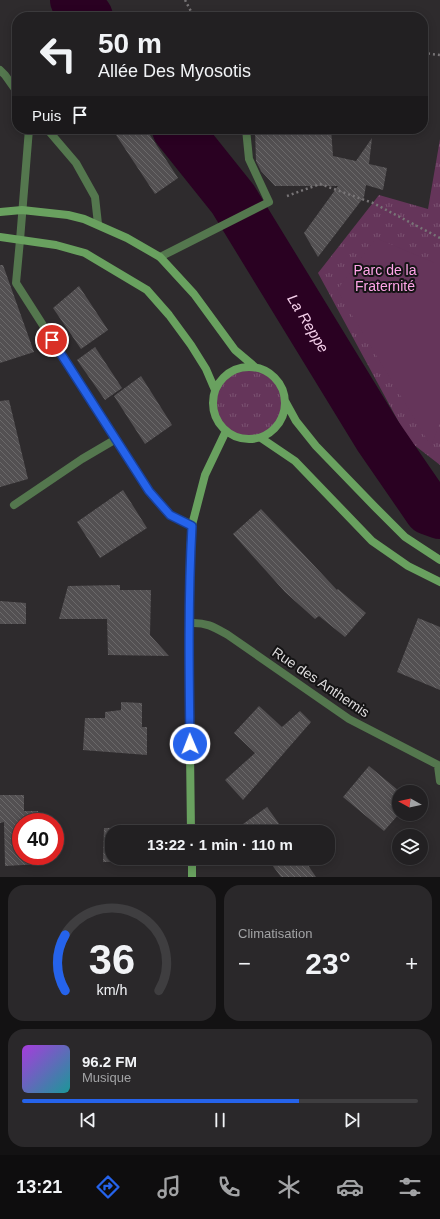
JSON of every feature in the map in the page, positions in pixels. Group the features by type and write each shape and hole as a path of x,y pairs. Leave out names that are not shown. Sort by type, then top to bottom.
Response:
{"main road":[{"path":"0,212 22,210 68,215 98,224 127,238 160,257 194,294 235,350 254,367 270,373 280,385 285,401 296,421 316,446 405,538 440,560"},
{"path":"0,238 56,245 85,253 147,290 169,315 191,345 206,369 215,390"},
{"path":"254,367 231,371 221,379 215,390 212,401 214,412 218,423 226,432 243,439 249,440 261,438 276,427 284,410 285,401"},
{"path":"191,825 190,556 192,526 205,475 226,432"},
{"path":"261,438 295,461 372,541 408,566 440,582"},
{"path":"192,865 192,877"}],"street":[{"path":"0,70 12,85"},
{"path":"29,134 16,283 149,491 170,515 192,526"},
{"path":"51,134 76,162 95,197 98,224"},
{"path":"160,257 211,233 269,202 249,159 246,134"},
{"path":"14,505 82,459 116,440"},
{"name":"Rue des Anthemis","path":"190,623 202,622 228,635 349,719 439,766 440,781"}],"path":[{"path":"184,0 191,12"},
{"path":"428,54 440,55"},
{"path":"269,202 320,184 373,203 440,238"}],"green space":[{"name":"Parc de la Fraternité","path":"440,139 440,465 409,441 318,273 379,195 428,209"},
{"path":"376,238 435,263 440,263 440,423 431,446 337,290"},
{"path":"249,367 269,373 279,383 285,403 279,423 269,433 249,439 229,433 219,423 213,403 219,383 229,373"}],"building":[{"path":"115,134 149,134 178,178 155,194"},
{"path":"255,134 331,134 333,156 356,161 372,138 369,164 387,168 383,190 366,185 364,197 318,257 304,233 338,186 275,186 261,171 256,161"},
{"path":"0,265 3,265 34,352 0,363"},
{"path":"79,286 108,330 81,349 53,308"},
{"path":"95,347 122,388 105,400 77,360"},
{"path":"141,376 172,425 145,444 114,396"},
{"path":"9,400 28,479 0,487 0,401"},
{"path":"123,490 147,528 100,558 77,522"},
{"path":"261,509 337,590 338,589 366,613 345,637 319,616 315,619 285,592 233,534"},
{"path":"120,585 120,590 151,590 150,635 169,656 108,655 107,619 59,619 68,586"},
{"path":"0,601 26,603 26,624 0,624"},
{"path":"418,618 440,627 440,690 397,672"},
{"path":"121,702 142,703 142,727 147,727 147,755 83,750 85,718 105,718 105,712 121,710"},
{"path":"259,706 282,727 300,711 311,722 243,800 225,780 255,753 234,733"},
{"path":"369,766 392,785 393,821 384,831 343,797"},
{"path":"0,795 24,795 24,811 38,811 38,813 12,813 12,865 23,865 5,866 4,822 0,823"},
{"path":"267,807 280,825 244,825 243,824"},
{"path":"104,828 105,862 103,862"},
{"path":"272,865 308,865 316,877 281,877"}],"waterway":[{"name":"La Reppe","path":"75,0 84,12"},
{"name":"La Reppe","path":"181,134 233,199 378,436 429,510 440,514"}],"route":[{"path":"52,340 149,491 170,515 192,526 190,556 189,659 190,744"}]}
